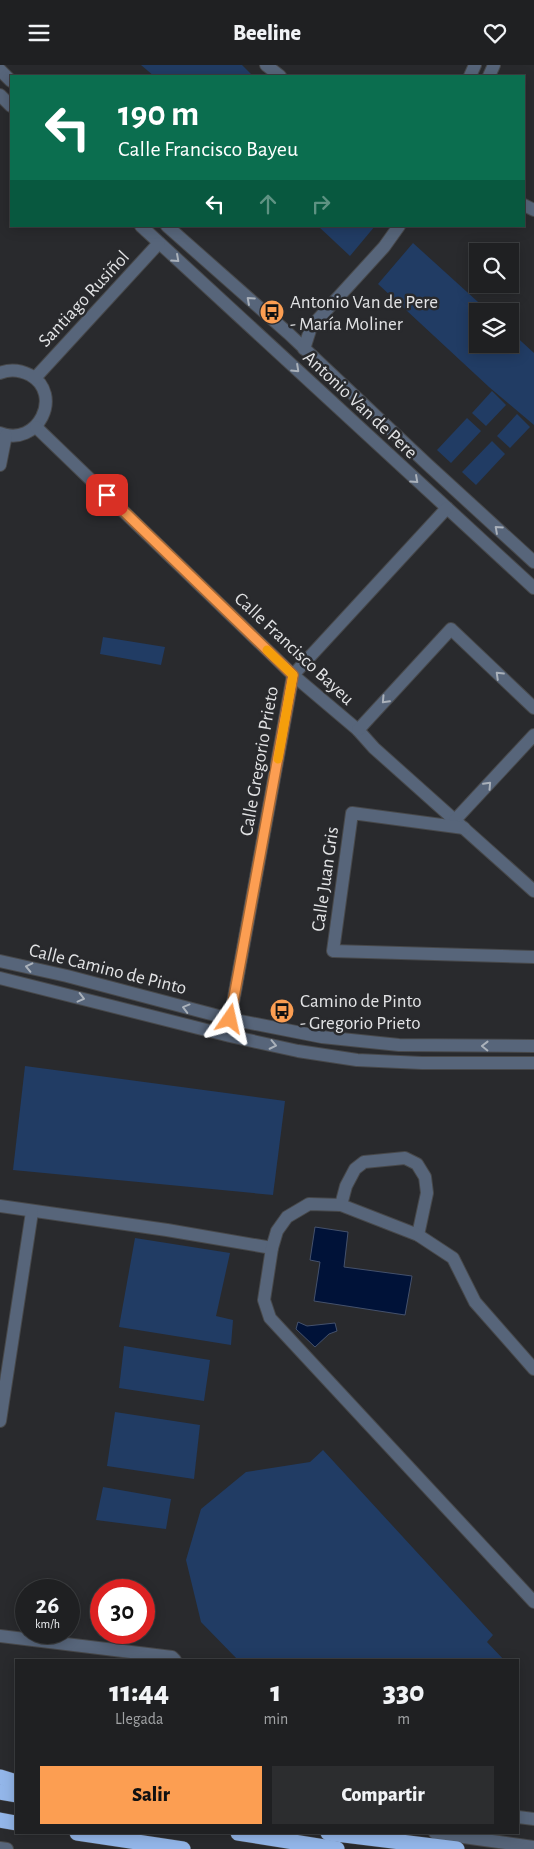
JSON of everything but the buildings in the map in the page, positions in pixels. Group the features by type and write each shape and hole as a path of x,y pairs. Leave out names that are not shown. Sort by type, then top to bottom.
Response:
{"highway":[{"path":"0,1777 15,1782"},
{"path":"0,1792 15,1795"},
{"path":"0,1820 15,1823"},
{"path":"84,1834 183,1849"},
{"path":"244,1834 337,1849"},
{"path":"336,1834 457,1849"}],"street":[{"path":"266,65 279,75"},
{"path":"0,70 10,80"},
{"path":"0,95 10,104"},
{"name":"Antonio Van de Pere","path":"142,227 534,588"},
{"name":"Antonio Van de Pere","path":"168,227 288,333 534,562"},
{"path":"304,349 311,327 384,247 397,227"},
{"name":"Santiago Rusiñol","path":"35,378 159,243"},
{"path":"288,333 311,327"},
{"path":"0,373 13,370 24,372 35,378 41,385 46,407 43,418 36,427 27,433 17,436 3,434 0,465"},
{"name":"Calle Francisco Bayeu","path":"36,427 293,675 358,730 374,748 534,891"},
{"name":"Calle Gregorio Prieto","path":"230,1019 293,675 447,508"},
{"path":"358,730 451,629 534,709"},
{"path":"459,824 534,735"},
{"name":"Calle Juan Gris","path":"459,824 352,813 333,951 534,957"},
{"name":"Calle Camino de Pinto","path":"0,961 67,976 230,1019 322,1037 398,1045 534,1046"},
{"name":"Calle Camino de Pinto","path":"0,978 230,1036 298,1051 347,1058 422,1063 534,1063"},
{"path":"341,1205 346,1186 355,1169 364,1162 405,1159 417,1164 425,1177 427,1193 418,1235"},
{"path":"534,1369 475,1302 453,1258 418,1235 341,1205 310,1204 287,1217 277,1231 272,1248 264,1300 270,1318 534,1603"},
{"path":"0,1206 168,1230 272,1248"},
{"path":"0,1421 32,1212"},
{"path":"0,1636 172,1657 174,1659"},
{"path":"519,1817 534,1819"},
{"path":"442,1834 534,1847"},
{"path":"0,1848 7,1849"}],"shaded area":[{"path":"141,65 242,65 252,75 153,75"},
{"path":"319,227 374,227 350,256"},
{"path":"413,243 479,303 469,303 469,353 519,353 519,339 534,353 534,425 489,387 378,284"},
{"path":"492,391 506,405 486,426 472,413"},
{"path":"517,414 530,427 510,448 497,436"},
{"path":"467,418 481,431 451,463 437,450"},
{"path":"492,441 505,454 476,485 462,472"},
{"path":"103,637 165,647 161,665 100,654"},
{"path":"25,1066 285,1101 273,1195 13,1170"},
{"path":"315,1227 348,1232 344,1267 412,1276 405,1315 314,1301 320,1262 310,1260"},
{"path":"135,1238 230,1253 216,1316 233,1320 231,1345 119,1327"},
{"path":"298,1322 307,1326 335,1323 337,1331 329,1334 315,1347 296,1329"},
{"path":"124,1346 210,1360 204,1401 119,1388"},
{"path":"115,1412 200,1425 194,1479 107,1466"},
{"path":"323,1450 493,1635 487,1642 503,1659 237,1659 201,1622 186,1560 201,1509 246,1472 310,1462"},
{"path":"103,1487 171,1499 166,1529 96,1520"}],"slow traffic":[{"path":"267,650 293,675 278,759"}],"place":[{"name":"Antonio Van de Pere - María Moliner","path":"272,312"},
{"name":"Camino de Pinto - Gregorio Prieto","path":"282,1011"}],"route":[{"path":"107,495 293,675 230,1019"}]}
